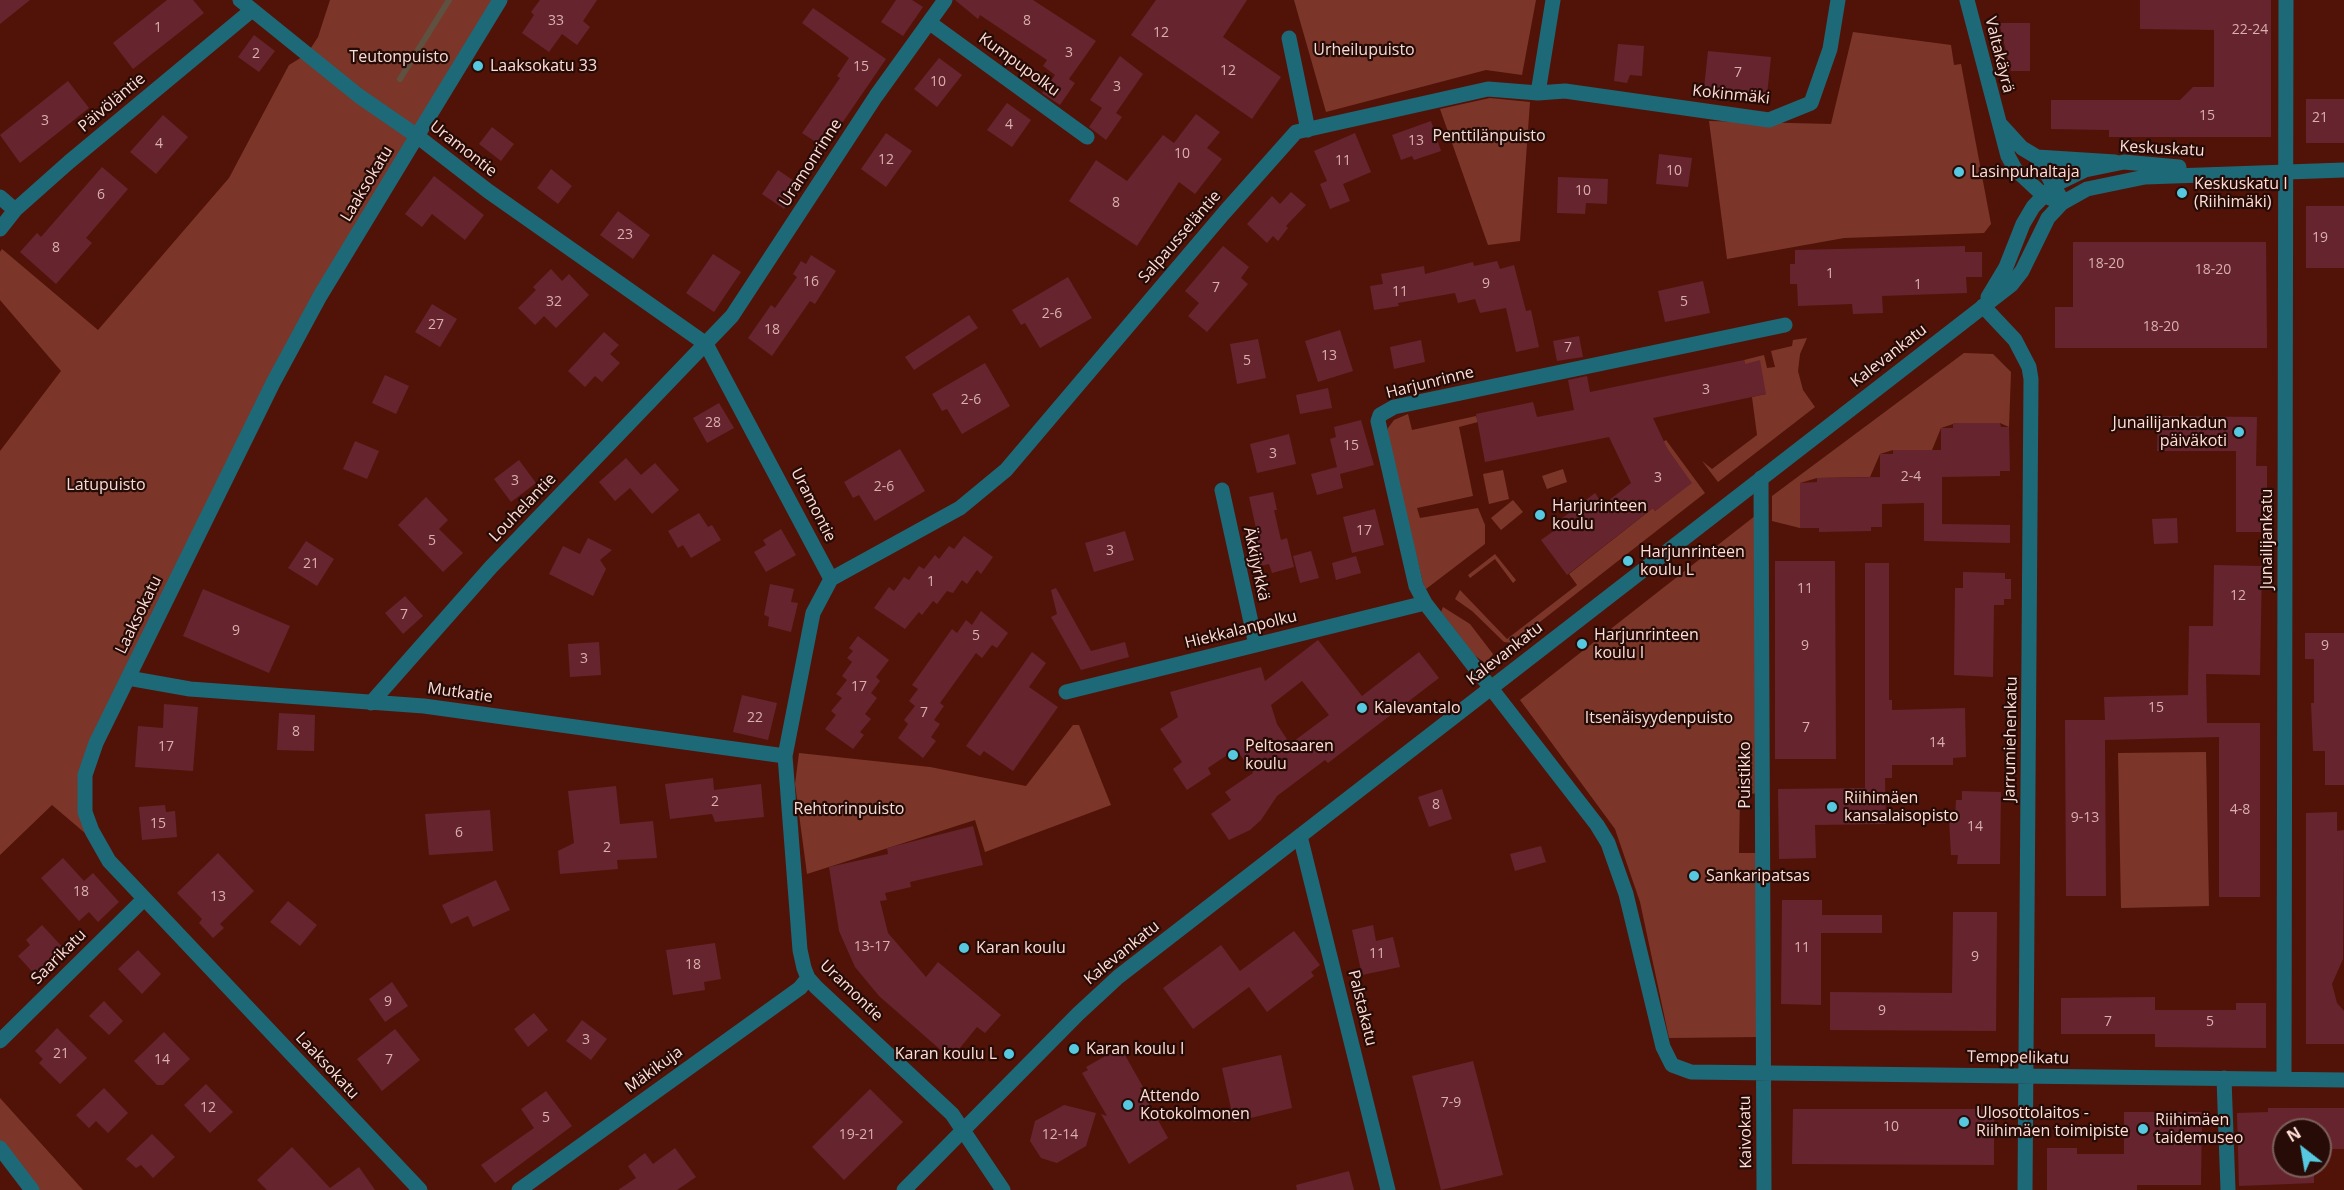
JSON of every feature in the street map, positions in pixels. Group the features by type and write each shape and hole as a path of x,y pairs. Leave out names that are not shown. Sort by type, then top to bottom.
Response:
{"street":[{"name":"Uramontie","path":"240,0 359,96 417,136 488,191 706,344 831,579 813,613 785,756 800,950 808,978 944,1106 964,1130 1003,1190"},
{"name":"Laaksokatu","path":"420,1190 109,861 85,812 83,796 85,775 96,743 273,382 320,296 500,0"},
{"name":"Uramonrinne","path":"706,344 732,316 876,96 945,0"},
{"path":"1539,93 1553,0"},
{"name":"Kokinmäki","path":"1539,93 1565,91 1769,120 1811,103 1830,49 1838,0"},
{"name":"Valtakäyrä","path":"1967,0 2002,142 2015,169 2049,190 2062,203"},
{"name":"Junailijankatu","path":"2284,1079 2286,0"},
{"name":"Päivöläntie","path":"0,229 15,210 252,10"},
{"name":"Kumpupolku","path":"930,23 1087,137"},
{"path":"1289,38 1308,130"},
{"name":"Salpausseläntie","path":"831,579 960,508 1006,470 1224,213 1296,132 1488,89 1539,93"},
{"name":"Valtakäyrä","path":"1997,119 2011,138 2037,156 2049,190"},
{"path":"2037,156 2124,162"},
{"name":"Keskuskatu","path":"2049,190 2085,170 2124,162 2235,172"},
{"name":"Keskuskatu","path":"2062,203 2087,189 2119,180 2235,172 2344,170"},
{"name":"Kalevankatu","path":"1983,306 2006,267 2023,224 2049,190"},
{"path":"0,196 15,210"},
{"name":"Kalevankatu","path":"904,1190 1078,1014 1118,978 2017,278 2040,231 2062,203"},
{"name":"Jarrumiehenkatu","path":"1983,306 2015,340 2029,367 2031,379 2025,1190"},
{"name":"Harjunrinne","path":"1491,688 1425,603 1416,586 1378,421 1386,410 1785,325"},
{"name":"Louhelantie","path":"371,703 491,567 706,344"},
{"name":"Puistikko","path":"1761,478 1763,1073"},
{"name":"Äkkijyrkkä","path":"1222,490 1256,645"},
{"name":"Hiekkalanpolku","path":"1066,692 1425,603"},
{"name":"Mutkatie","path":"128,678 190,689 424,706 785,756"},
{"name":"Temppelikatu","path":"1491,688 1608,843 1626,894 1663,1047 1672,1065 1691,1072 2344,1080"},
{"name":"Palstakatu","path":"1300,836 1388,1190"},
{"name":"Saarikatu","path":"0,1041 144,899"},
{"name":"Mäkikuja","path":"519,1190 800,988 808,978"},
{"name":"Kaivokatu","path":"1763,1073 1764,1190"},
{"path":"2224,1078 2228,1190"},
{"path":"0,1148 32,1190"}],"green space":[{"name":"Latupuisto","path":"330,0 500,0 320,296 85,775 99,845 52,805 0,855 0,451 61,371 0,300 0,252 2,249 98,330 229,178 289,65 307,54 318,37"},
{"name":"Urheilupuisto","path":"1294,0 1536,0 1522,75 1486,70 1326,112"},
{"path":"1853,32 1951,45 1954,65 1961,64 1991,224 1984,233 1844,238 1727,259 1709,121 1831,124"},
{"name":"Penttilänpuisto","path":"1490,98 1530,102 1520,241 1488,245 1440,109"},
{"path":"1807,338 1800,354 1798,371 1803,390 1815,407 1718,482 1702,461 1712,469 1757,435 1752,397 1766,394 1749,384 1744,360 1764,355 1767,368 1775,367 1771,351 1792,346 1793,340"},
{"path":"1964,353 1993,354 2011,372 2009,427 2000,423 1953,424 1941,428 1932,450 1893,450 1880,454 1870,477 1817,478 1800,483 1800,528 1772,521 1772,496"},
{"path":"1408,414 1412,430 1476,416 1478,422 1459,427 1473,496 1417,508 1420,518 1478,508 1485,525 1485,544 1426,589 1387,438 1388,428 1394,420"},
{"path":"1666,440 1705,493 1513,643 1504,642 1472,611 1455,599 1460,590 1507,639 1577,585 1569,574 1653,508 1655,511 1691,483 1663,442"},
{"path":"1563,469 1567,482 1547,489 1542,476"},
{"path":"1503,470 1509,499 1489,504 1483,474"},
{"path":"1513,500 1523,512 1501,530 1491,518"},
{"name":"Itsenäisyydenpuisto","path":"1760,512 1759,793 1740,795 1739,853 1759,853 1758,1037 1669,1038 1640,902 1615,829 1520,700"},
{"path":"1495,554 1516,580 1513,583 1495,559 1470,578 1468,575"},
{"path":"1443,607 1470,624 1493,654 1490,659 1485,663 1474,655 1441,612"},
{"name":"Rehtorinpuisto","path":"1073,725 1079,725 1111,805 985,852 975,820 807,874 795,784 799,753 930,767 1026,786"},
{"path":"2206,752 2209,906 2121,908 2118,753"},
{"path":"0,1098 83,1190 32,1190 0,1148"}],"building":[{"path":"0,0 30,0 0,24"},
{"path":"167,0 193,0 204,13 133,69 113,43"},
{"path":"540,0 597,0 583,21 590,27 577,45 562,34 549,52 522,33 534,15 531,12"},
{"path":"896,0 912,0 923,7 903,36 881,22"},
{"path":"955,0 1033,0 1096,41 1069,79 1075,83 1060,105 1042,93 1055,75 1043,66 1047,60 980,15 978,19"},
{"path":"1156,0 1247,0 1223,37 1281,77 1252,119 1131,35"},
{"path":"2140,0 2271,0 2271,137 2109,137 2109,130 2051,129 2051,100 2180,100 2193,87 2214,87 2214,30 2140,29"},
{"path":"813,8 886,59 825,148 802,133 840,78 837,76 849,58 802,23"},
{"path":"1999,23 2030,23 2030,71 2011,71"},
{"path":"254,35 275,51 259,72 238,57"},
{"path":"1618,44 1644,46 1642,76 1630,75 1627,83 1614,81"},
{"path":"1708,51 1771,57 1767,95 1704,88"},
{"path":"1120,56 1143,74 1116,113 1122,117 1106,140 1089,127 1102,108 1090,100"},
{"path":"939,58 962,75 937,107 914,89"},
{"path":"68,81 89,108 20,163 0,135"},
{"path":"2306,99 2344,99 2344,143 2306,143"},
{"path":"1007,103 1031,120 1012,147 987,130"},
{"path":"1196,114 1220,132 1207,148 1222,159 1195,194 1179,182 1137,246 1069,201 1096,160 1127,181 1163,135 1174,143"},
{"path":"163,115 188,137 156,174 130,152"},
{"path":"1431,121 1441,151 1414,160 1412,156 1401,160 1392,135"},
{"path":"492,127 514,144 501,161 479,144"},
{"path":"886,133 912,151 886,187 861,169"},
{"path":"1355,133 1371,172 1343,184 1350,201 1330,209 1320,184 1327,181 1314,151"},
{"path":"1659,154 1692,158 1688,187 1656,184"},
{"path":"102,167 128,189 86,238 92,243 56,284 20,252 37,233 41,237"},
{"path":"551,169 572,186 558,204 537,188"},
{"path":"778,170 800,185 784,209 762,194"},
{"path":"434,176 484,215 465,240 432,214 422,227 405,214"},
{"path":"1558,177 1608,179 1607,204 1586,203 1585,214 1557,213"},
{"path":"1291,192 1306,205 1286,226 1288,228 1278,241 1273,236 1267,243 1247,224 1272,196 1280,204"},
{"path":"2306,206 2344,206 2344,268 2306,268"},
{"path":"618,211 650,235 633,259 600,235"},
{"path":"2073,242 2266,242 2267,348 2055,348 2055,307 2073,307"},
{"path":"1223,246 1249,267 1241,278 1248,284 1207,332 1188,316 1199,303 1185,291"},
{"path":"1965,246 1965,252 1982,252 1982,277 1966,277 1967,293 1882,296 1883,313 1853,314 1852,304 1798,306 1797,284 1790,284 1790,264 1795,264 1795,250"},
{"path":"713,254 741,272 714,312 686,293"},
{"path":"811,255 836,271 815,304 810,301 772,356 748,338 771,305 775,308 797,277 793,274 801,261 806,264"},
{"path":"1497,261 1500,269 1514,265 1526,311 1531,310 1539,347 1516,352 1506,308 1480,313 1475,299 1458,303 1455,293 1398,303 1399,306 1374,310 1370,286 1383,284 1381,274 1424,266 1425,274 1473,262 1474,266"},
{"path":"551,269 562,281 569,274 589,295 556,328 544,316 535,325 518,308 536,290 533,287"},
{"path":"1068,277 1092,318 1040,348 1025,323 1021,325 1012,310"},
{"path":"1703,281 1710,313 1665,322 1658,291"},
{"path":"432,304 457,319 440,347 415,332"},
{"path":"969,315 978,328 914,370 905,357"},
{"path":"1340,330 1353,371 1318,382 1305,341"},
{"path":"604,332 619,345 610,354 620,363 602,382 595,376 585,387 568,371"},
{"path":"1579,336 1583,357 1557,361 1553,341"},
{"path":"1258,339 1266,378 1237,384 1230,344"},
{"path":"1421,340 1425,362 1394,369 1390,347"},
{"path":"1744,360 1745,364 1760,360 1766,394 1653,418 1668,450 1692,483 1655,511 1653,508 1567,575 1541,540 1555,530 1552,526 1595,493 1603,505 1631,483 1609,437 1485,462 1476,414 1533,402 1537,417 1574,410 1568,380 1587,376 1590,392"},
{"path":"985,363 1010,406 962,434 947,409 942,411 932,394"},
{"path":"385,375 409,386 396,414 372,403"},
{"path":"1328,388 1332,408 1300,414 1296,395"},
{"path":"719,403 734,428 707,443 693,418"},
{"path":"2158,416 2257,417 2256,466 2267,466 2267,532 2236,532 2236,451 2157,451"},
{"path":"1361,420 1374,465 1340,474 1343,488 1317,495 1311,474 1337,467 1330,439 1336,437 1334,427"},
{"path":"1953,423 2000,423 2001,427 2009,427 2010,471 2000,471 2000,476 1942,477 1942,524 2010,525 2010,543 1924,541 1924,503 1882,504 1882,527 1871,527 1871,531 1819,532 1819,528 1800,528 1800,483 1817,482 1817,478 1880,477 1880,454 1893,454 1893,450 1941,450 1941,428 1953,428"},
{"path":"1289,434 1296,464 1257,473 1250,444"},
{"path":"355,441 379,451 367,479 343,469"},
{"path":"900,449 925,491 875,521 859,495 853,498 844,482"},
{"path":"626,458 641,475 655,463 679,490 652,514 630,488 615,501 599,482"},
{"path":"519,460 536,483 511,502 494,479"},
{"path":"1273,492 1277,510 1274,510 1281,540 1287,538 1294,567 1272,573 1269,564 1256,567 1247,531 1256,528 1249,497"},
{"path":"426,497 448,520 439,529 463,553 443,572 398,525"},
{"path":"1375,509 1384,545 1352,553 1343,517"},
{"path":"699,513 708,527 712,525 721,540 691,558 683,545 678,548 668,531"},
{"path":"2177,518 2178,543 2154,544 2152,519"},
{"path":"781,529 796,555 766,572 754,552 766,545 763,540"},
{"path":"1125,531 1134,560 1094,572 1085,543"},
{"path":"964,536 993,557 981,574 977,570 967,584 962,580 953,593 947,591 937,604 933,601 922,615 919,612 905,629 874,608 889,587 894,591 904,577 909,580 919,566 924,569 935,555 939,559 949,546 954,549"},
{"path":"588,538 612,550 600,560 606,569 593,596 549,574 563,546 580,554"},
{"path":"306,541 334,559 317,586 288,568"},
{"path":"1311,551 1319,578 1300,583 1293,556"},
{"path":"1356,556 1361,573 1336,580 1332,563"},
{"path":"1775,561 1835,561 1836,759 1775,759"},
{"path":"1865,563 1889,563 1889,700 1892,700 1892,710 1965,708 1966,757 1953,758 1953,765 1892,765 1892,778 1885,778 1886,824 1815,825 1816,858 1779,859 1778,789 1865,788"},
{"path":"2214,565 2262,566 2260,675 2206,674 2207,723 2260,723 2260,897 2219,897 2219,737 2105,740 2106,896 2066,896 2065,720 2105,720 2104,697 2188,695 2189,626 2213,626"},
{"path":"1963,572 2005,573 2005,579 2011,579 2011,599 2004,599 2004,605 1994,605 1993,677 1954,675 1955,588 1963,588"},
{"path":"770,584 794,589 791,602 798,603 791,632 768,626 769,617 764,615"},
{"path":"1056,588 1091,651 1125,642 1129,657 1081,670 1051,617 1057,614 1051,590"},
{"path":"203,589 290,626 269,673 183,636"},
{"path":"405,596 423,616 403,634 385,613"},
{"path":"981,611 1008,633 997,648 992,645 982,658 976,653 940,703 944,706 934,720 940,724 931,737 936,741 923,758 898,738 908,724 904,720 915,706 909,701 918,689 912,685 952,629 957,633 966,620 972,625"},
{"path":"2305,633 2344,633 2344,785 2325,785 2325,751 2313,751 2311,703 2314,703 2314,659 2305,659"},
{"path":"858,636 889,660 876,677 880,681 871,693 877,698 865,714 871,719 860,732 864,735 853,749 825,729 836,715 831,711 842,698 836,694 847,680 842,676 852,662 847,658 853,651 849,648"},
{"path":"1318,640 1362,696 1419,652 1439,678 1328,763 1325,760 1277,796 1261,820 1250,830 1229,840 1211,814 1231,800 1225,792 1253,773 1236,749 1208,768 1211,774 1187,790 1173,769 1182,762 1160,729 1178,717 1170,692 1261,667 1265,681","holes":["1302,681 1329,715 1290,744 1277,724 1271,705"]},
{"path":"599,642 601,675 570,677 568,644"},
{"path":"1032,652 1046,663 1029,687 1058,707 1013,771 984,751 980,756 966,746"},
{"path":"742,695 777,703 768,740 733,732"},
{"path":"164,704 198,707 193,771 135,767 138,726 163,728"},
{"path":"279,713 315,715 314,751 277,750"},
{"path":"713,778 714,790 761,784 764,817 715,822 712,814 670,819 665,784"},
{"path":"616,786 620,824 653,821 657,858 617,860 618,869 560,874 558,851 574,843 568,791"},
{"path":"1442,789 1452,819 1429,827 1418,797"},
{"path":"1962,791 2001,792 2000,864 1957,864 1958,855 1951,855 1949,819 1955,819 1956,800 1962,800"},
{"path":"165,805 166,812 175,811 177,837 142,840 139,807"},
{"path":"490,810 493,851 429,855 425,814"},
{"path":"2337,812 2337,831 2344,830 2343,959 2332,984 2337,1003 2344,1011 2344,1044 2306,1044 2306,813"},
{"path":"973,826 983,865 910,882 911,887 885,893 887,900 880,901 888,933 926,977 938,962 1001,1015 985,1033 977,1027 951,1059 879,996 855,967 839,931 829,867 888,854 887,848"},
{"path":"1541,846 1546,862 1515,871 1510,854"},
{"path":"218,853 254,891 220,924 224,928 213,938 199,923 202,919 177,893"},
{"path":"63,858 84,881 93,873 119,902 98,922 89,912 79,921 41,878"},
{"path":"496,880 510,910 473,927 468,916 451,924 442,905"},
{"path":"1782,900 1822,900 1822,915 1882,915 1882,933 1821,933 1821,1005 1781,1004"},
{"path":"288,901 317,925 300,946 270,922"},
{"path":"1953,912 1997,912 1996,1031 1830,1030 1830,992 1952,993"},
{"path":"42,925 66,951 37,977 18,956 30,945 26,940"},
{"path":"1373,925 1376,941 1393,937 1400,967 1362,975 1352,930"},
{"path":"1294,931 1320,965 1311,972 1314,976 1267,1012 1249,987 1193,1029 1163,988 1221,945 1240,971"},
{"path":"715,943 721,979 704,982 705,990 673,995 666,950"},
{"path":"138,950 161,974 142,994 118,969"},
{"path":"392,982 408,1006 385,1022 369,999"},
{"path":"2155,997 2155,1010 2236,1010 2236,1003 2266,1003 2266,1048 2155,1047 2155,1034 2061,1034 2061,998"},
{"path":"104,1001 123,1021 109,1035 89,1016"},
{"path":"534,1013 548,1030 528,1047 514,1029"},
{"path":"582,1020 607,1039 591,1060 566,1041"},
{"path":"57,1028 87,1058 60,1084 39,1063 43,1059 35,1051"},
{"path":"395,1029 420,1060 382,1091 357,1059"},
{"path":"164,1032 190,1059 163,1085 157,1085 134,1061"},
{"name":"Attendo Kotokolmonen","path":"1116,1050 1118,1052 1122,1050 1168,1138 1129,1164 1101,1114 1107,1116 1082,1073 1088,1070 1086,1067"},
{"path":"1281,1055 1292,1108 1234,1122 1222,1068"},
{"path":"1473,1061 1503,1175 1441,1190 1412,1076"},
{"path":"206,1084 233,1112 210,1133 184,1105"},
{"path":"104,1088 128,1113 108,1133 96,1121 89,1128 76,1115"},
{"path":"870,1089 903,1122 844,1180 812,1147"},
{"path":"546,1091 572,1126 495,1183 481,1165 534,1128 521,1109"},
{"path":"1064,1105 1096,1113 1086,1146 1057,1163 1041,1158 1030,1141 1035,1121"},
{"path":"2268,1108 2344,1108 2344,1149 2332,1149 2332,1118 2272,1118 2272,1178 2314,1178 2314,1183 2239,1186 2237,1113 2268,1112"},
{"path":"1793,1109 1994,1109 1994,1165 1792,1164"},
{"path":"2124,1112 2202,1112 2201,1185 2137,1185 2137,1190 2047,1190 2047,1148 2077,1148 2077,1154 2124,1154"},
{"path":"152,1134 175,1157 153,1178 141,1165 136,1168 126,1159"},
{"path":"292,1147 330,1188 359,1167 375,1190 267,1190 257,1180"},
{"path":"675,1148 696,1177 677,1190 618,1190 636,1178 628,1166 645,1153 653,1164"},
{"path":"1349,1171 1354,1190 1297,1190 1296,1185"}],"waterway":[{"path":"400,79 449,0"}],"place":[{"name":"Laaksokatu 33","path":"478,66"},
{"name":"Lasinpuhaltaja","path":"1959,172"},
{"name":"Keskuskatu I (Riihimäki)","path":"2182,193"},
{"name":"Junailijankadun päiväkoti","path":"2239,432"},
{"name":"Harjurinteen koulu","path":"1540,515"},
{"name":"Harjunrinteen koulu L","path":"1628,561"},
{"name":"Harjunrinteen koulu I","path":"1582,644"},
{"name":"Kalevantalo","path":"1362,708"},
{"name":"Peltosaaren koulu","path":"1233,755"},
{"name":"Riihimäen kansalaisopisto","path":"1832,807"},
{"name":"Sankaripatsas","path":"1694,876"},
{"name":"Karan koulu","path":"964,948"},
{"name":"Karan koulu I","path":"1074,1049"},
{"name":"Karan koulu L","path":"1009,1054"},
{"name":"Attendo Kotokolmonen","path":"1128,1105"},
{"name":"Ulosottolaitos - Riihimäen toimipiste","path":"1964,1122"},
{"name":"Riihimäen taidemuseo","path":"2143,1129"}],"park label":[{"name":"Teutonpuisto","path":"399,57"}]}
